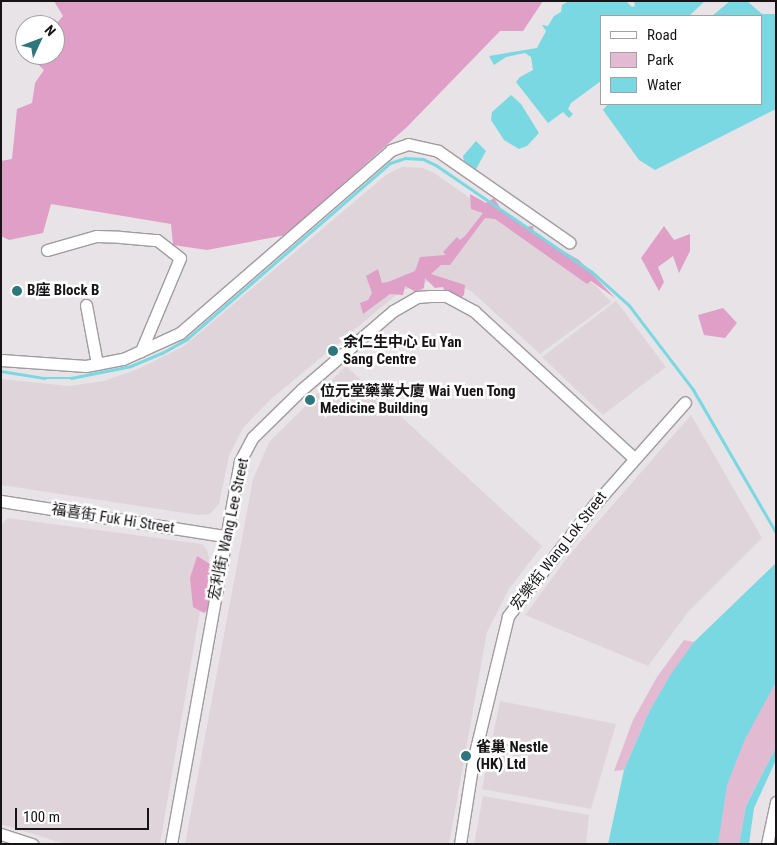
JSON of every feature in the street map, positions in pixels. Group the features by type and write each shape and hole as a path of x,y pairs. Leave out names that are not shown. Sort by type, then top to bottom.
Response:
{"street":[{"path":"1,360 97,364 123,359 194,323 391,150 408,144 438,151 569,242"},
{"path":"47,250 96,236 120,237 157,240 180,258 141,351"},
{"name":"宏利街 Wang Lee Street","path":"171,844 240,462 253,437 301,390 393,311 417,297 446,296 474,311 634,458"},
{"path":"86,305 97,364"},
{"name":"宏樂街 Wang Lok Street","path":"460,844 473,761 508,616 540,571 634,458 685,402"},
{"name":"福喜街 Fuk Hi Street","path":"1,501 226,536"},
{"path":"767,844 776,802"},
{"path":"1,834 32,844"}],"shaded area":[{"path":"54,1 543,1 523,31 500,31 408,126 286,235 207,250 173,245 171,224 51,204 43,233 9,240 1,236 1,161 12,159 17,109 32,103 35,83 44,70 39,65 65,65 65,15 62,15"},
{"path":"402,167 423,168 434,173 595,285 611,302 540,354 471,291 458,285 430,281 401,291 271,399 243,428 229,456 219,504 210,514 198,515 1,485 1,379 69,386 104,381 138,369 184,346 386,175"},
{"path":"470,194 486,203 494,198 501,209 524,227 533,226 534,234 579,260 615,298 591,281 587,284 495,219 485,218 450,265 441,265 431,274 465,285 464,295 451,307 443,287 435,288 425,278 424,288 416,292 405,286 403,295 390,294 363,314 360,303 368,300 372,293 366,276 378,269 382,283 388,282 415,271 420,257 446,255 443,252 457,237 460,240 465,236 483,213 471,209"},
{"path":"664,226 674,240 690,234 690,251 679,273 673,256 658,267 664,282 659,291 641,258"},
{"path":"616,301 666,367 603,415 542,357"},
{"path":"723,308 737,323 725,338 704,335 698,315"},
{"path":"346,366 542,546 509,589 487,632 449,844 185,844 253,479 269,442"},
{"path":"691,415 762,538 688,612 648,666 525,615 569,555"},
{"path":"8,518 202,544 207,550 209,558 160,844 65,844 1,824 1,525"},
{"path":"197,556 226,574 220,598 204,613 193,607 190,578"},
{"path":"500,701 616,724 591,809 482,789"},
{"path":"483,796 589,815 586,844 474,844"}],"green space":[{"path":"776,633 776,747 746,806 739,844 660,844"},
{"path":"684,640 694,642 649,712 624,770 614,771 633,720 657,677"}],"water":[{"path":"569,1 626,1 632,7 635,6 634,1 705,1 690,15 600,15 600,82 571,103 568,109 573,114 569,118 563,112 548,123 516,82 520,77 533,70 531,57 525,53 506,57 494,65 489,56 537,48 546,31 542,25 548,26 554,16 561,12 562,5"},
{"path":"730,1 747,1 762,14 776,14 776,109 655,170 639,160 603,110 607,105 762,105 762,15 713,15"},
{"path":"511,95 521,104 539,133 527,146 519,149 504,140 491,120 492,112"},
{"path":"476,141 486,151 476,169 464,161 463,156"},
{"path":"776,563 776,682 745,739 727,785 718,844 608,844 624,770 649,712 671,674 694,642"},
{"path":"776,747 776,760 754,808 749,844 739,844 746,806"}],"waterway":[{"path":"1,371 44,378 71,378 131,366 162,353 187,339 390,163 405,158 423,159 436,165 591,271 629,305 693,389 776,532"}],"place":[{"name":"B座 Block B","path":"17,291"},
{"name":"余仁生中心 Eu Yan Sang Centre","path":"333,351"},
{"name":"位元堂藥業大廈 Wai Yuen Tong Medicine Building","path":"310,400"},
{"name":"雀巢 Nestle (HK) Ltd","path":"466,756"}]}
